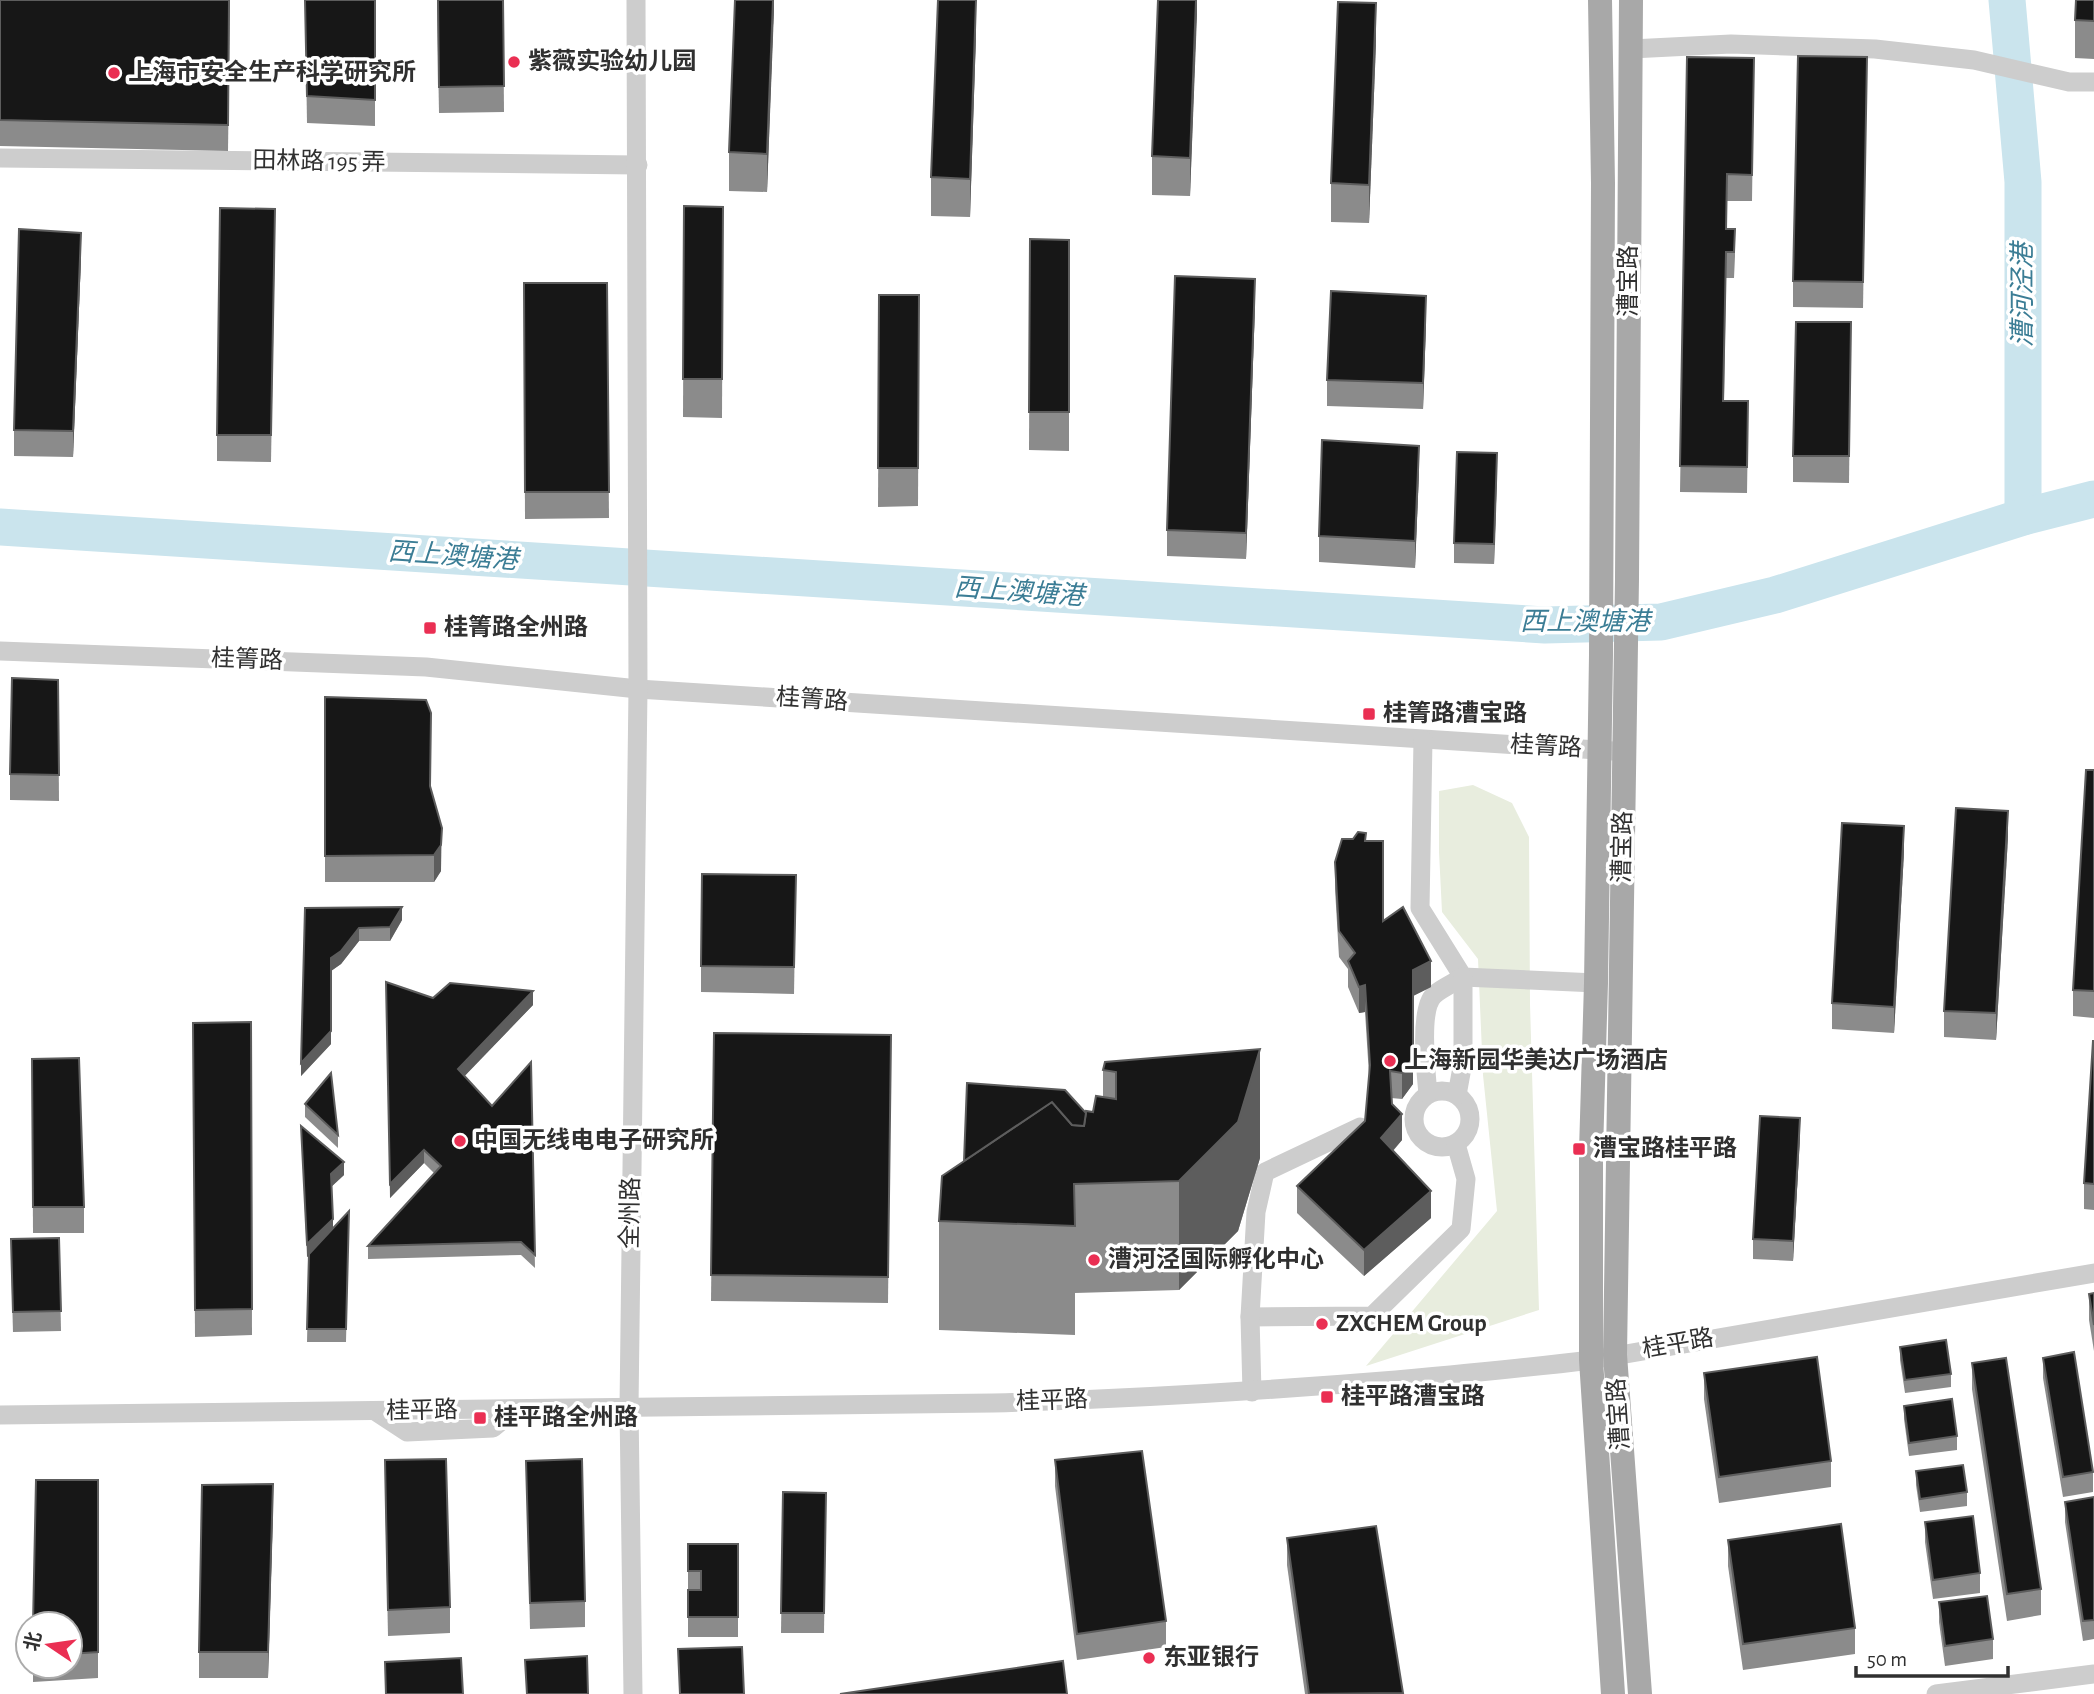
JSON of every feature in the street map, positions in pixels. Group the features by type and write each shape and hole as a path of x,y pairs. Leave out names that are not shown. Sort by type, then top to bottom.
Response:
{"main road":[{"name":"漕宝路","path":"1600,0 1603,183 1602,582 1591,1150 1603,1357 1613,1694"},
{"name":"漕宝路","path":"1631,0 1628,579 1603,1357 1640,1694"}],"street":[{"name":"全州路","path":"634,1694 629,1408 638,689 636,0"},
{"path":"1631,49 1731,44 1875,49 1974,60 2069,82 2094,82"},
{"name":"田林路 195 弄","path":"0,159 638,164"},
{"name":"桂箐路","path":"0,651 426,667 638,689 1624,752"},
{"path":"1423,740 1420,908 1463,977 1463,1062 1457,1094"},
{"path":"1428,1094 1425,1010 1433,996 1463,977 1596,983"},
{"path":"1443,1090 1457,1094 1467,1105 1471,1119 1467,1134 1456,1144 1442,1148 1428,1144 1406,1120 1428,1094 1443,1090"},
{"path":"1252,1392 1250,1317 1256,1212 1265,1172 1360,1127"},
{"path":"1250,1317 1373,1316 1461,1229 1466,1179 1456,1144"},
{"name":"桂平路","path":"0,1415 993,1404 1252,1392 1529,1368 2094,1273"},
{"path":"1936,1694 2094,1674"}],"shaded area":[{"path":"1473,785 1512,803 1529,837 1530,1004 1539,1310 1366,1366 1497,1211 1483,1075 1478,959 1442,912 1439,791"}],"building":[{"name":"上海市安全生产科学研究所","path":"0,0 229,0 228,125 0,120"},
{"path":"305,0 375,0 375,100 307,96"},
{"path":"438,0 503,0 504,86 439,87"},
{"path":"735,0 773,0 767,154 729,152"},
{"path":"938,0 976,0 970,179 931,177"},
{"path":"1158,0 1196,0 1190,158 1152,156"},
{"path":"2076,0 2094,0 2094,21 2075,20"},
{"path":"1338,2 1376,3 1369,185 1331,183"},
{"path":"1798,56 1867,57 1863,282 1793,281"},
{"path":"1687,57 1754,58 1752,175 1727,174 1726,229 1735,229 1734,252 1726,252 1723,401 1748,401 1747,467 1680,466"},
{"path":"684,206 723,207 722,379 683,379"},
{"path":"220,208 275,209 271,435 217,435"},
{"path":"19,229 81,233 73,431 14,430"},
{"path":"1030,239 1069,240 1069,412 1029,412"},
{"path":"1175,276 1255,279 1246,533 1167,530"},
{"path":"524,283 607,283 609,492 525,492"},
{"path":"1331,291 1426,296 1423,383 1327,380"},
{"path":"879,295 919,295 918,468 878,468"},
{"path":"1796,322 1851,322 1849,456 1793,456"},
{"path":"1322,440 1419,446 1415,541 1319,536"},
{"path":"1457,452 1497,453 1494,544 1454,543"},
{"path":"12,678 58,680 59,775 10,774"},
{"path":"325,697 426,700 431,713 430,786 442,828 441,845 434,855 325,856"},
{"path":"2086,770 2094,770 2094,991 2073,990"},
{"path":"1956,808 2008,811 1996,1013 1944,1011"},
{"path":"1842,823 1904,826 1894,1007 1832,1003"},
{"name":"上海新园华美达广场酒店","path":"1358,832 1366,833 1365,841 1383,841 1383,921 1403,907 1431,961 1413,970 1413,1058 1402,1073 1390,1071 1392,1104 1402,1114 1381,1138 1431,1191 1364,1250 1297,1186 1365,1121 1370,1065 1365,985 1359,987 1348,961 1355,953 1339,931 1335,862 1342,839 1353,839"},
{"path":"702,874 796,875 794,967 701,966"},
{"path":"402,907 390,927 359,928 341,951 331,958 331,1031 301,1063 305,908"},
{"name":"中国无线电电子研究所","path":"386,982 433,998 450,983 533,991 458,1069 492,1106 531,1062 535,1255 521,1242 368,1246 441,1166 424,1150 390,1184"},
{"path":"251,1022 252,1309 195,1310 193,1023"},
{"path":"714,1033 891,1035 888,1277 711,1275"},
{"path":"2094,1041 2094,1184 2084,1183"},
{"path":"1260,1049 1238,1122 1179,1181 1074,1184 1075,1226 939,1221 942,1176 1052,1102 1072,1125 1084,1126 1086,1111 1093,1112 1096,1096 1116,1099 1116,1072 1103,1070 1105,1062"},
{"path":"79,1058 84,1207 33,1207 32,1059"},
{"path":"331,1073 338,1135 305,1104"},
{"path":"967,1083 1065,1090 1086,1113 1084,1126 1072,1125 1052,1102 964,1161"},
{"path":"1760,1116 1800,1118 1793,1241 1753,1239"},
{"path":"301,1126 344,1162 331,1174 333,1219 307,1244"},
{"path":"349,1211 346,1329 307,1329 309,1254"},
{"path":"59,1238 61,1311 13,1312 11,1239"},
{"path":"2094,1293 2094,1325 2089,1294"},
{"path":"1946,1340 1951,1374 1905,1380 1900,1347"},
{"path":"2074,1352 2093,1472 2063,1477 2043,1358"},
{"path":"1817,1357 1831,1461 1719,1477 1704,1373"},
{"path":"2006,1358 2041,1589 2007,1594 1972,1363"},
{"path":"1952,1399 1957,1436 1909,1443 1904,1406"},
{"path":"1142,1451 1166,1621 1077,1634 1055,1460"},
{"path":"446,1459 450,1607 388,1610 385,1460"},
{"path":"582,1459 585,1601 530,1603 526,1461"},
{"path":"1963,1465 1967,1492 1920,1499 1916,1471"},
{"path":"36,1480 98,1480 98,1652 84,1653 84,1610 33,1610"},
{"path":"273,1484 268,1652 199,1652 202,1485"},
{"path":"783,1492 826,1493 824,1613 781,1613"},
{"path":"2094,1497 2094,1620 2083,1621 2065,1502"},
{"path":"1973,1516 1980,1573 1933,1580 1925,1522"},
{"path":"1841,1524 1855,1628 1743,1644 1728,1540"},
{"path":"1376,1526 1403,1693 1309,1694 1287,1538"},
{"path":"688,1544 738,1544 738,1617 688,1617 688,1590 701,1590 701,1571 688,1571"},
{"path":"1987,1596 1993,1639 1945,1646 1939,1602"},
{"path":"742,1647 744,1694 680,1694 678,1649"},
{"path":"587,1656 588,1694 527,1694 525,1660"},
{"path":"461,1658 463,1694 386,1694 385,1662"},
{"path":"1063,1661 1067,1694 840,1694"}],"waterway":[{"name":"漕河泾港","path":"2007,0 2023,182 2023,517"},
{"name":"西上澳塘港","path":"0,527 1545,625 1661,622 1775,595 2023,517 2094,499"}],"place":[{"name":"紫薇实验幼儿园","path":"514,62"},
{"name":"上海市安全生产科学研究所","path":"114,73"},
{"name":"桂箐路全州路","path":"430,628"},
{"name":"桂箐路漕宝路","path":"1369,714"},
{"name":"上海新园华美达广场酒店","path":"1390,1061"},
{"name":"中国无线电电子研究所","path":"460,1141"},
{"name":"漕宝路桂平路","path":"1579,1149"},
{"name":"漕河泾国际孵化中心","path":"1094,1260"},
{"name":"ZXCHEM Group","path":"1322,1324"},
{"name":"桂平路漕宝路","path":"1327,1397"},
{"name":"桂平路全州路","path":"480,1418"},
{"name":"东亚银行","path":"1149,1658"}]}
